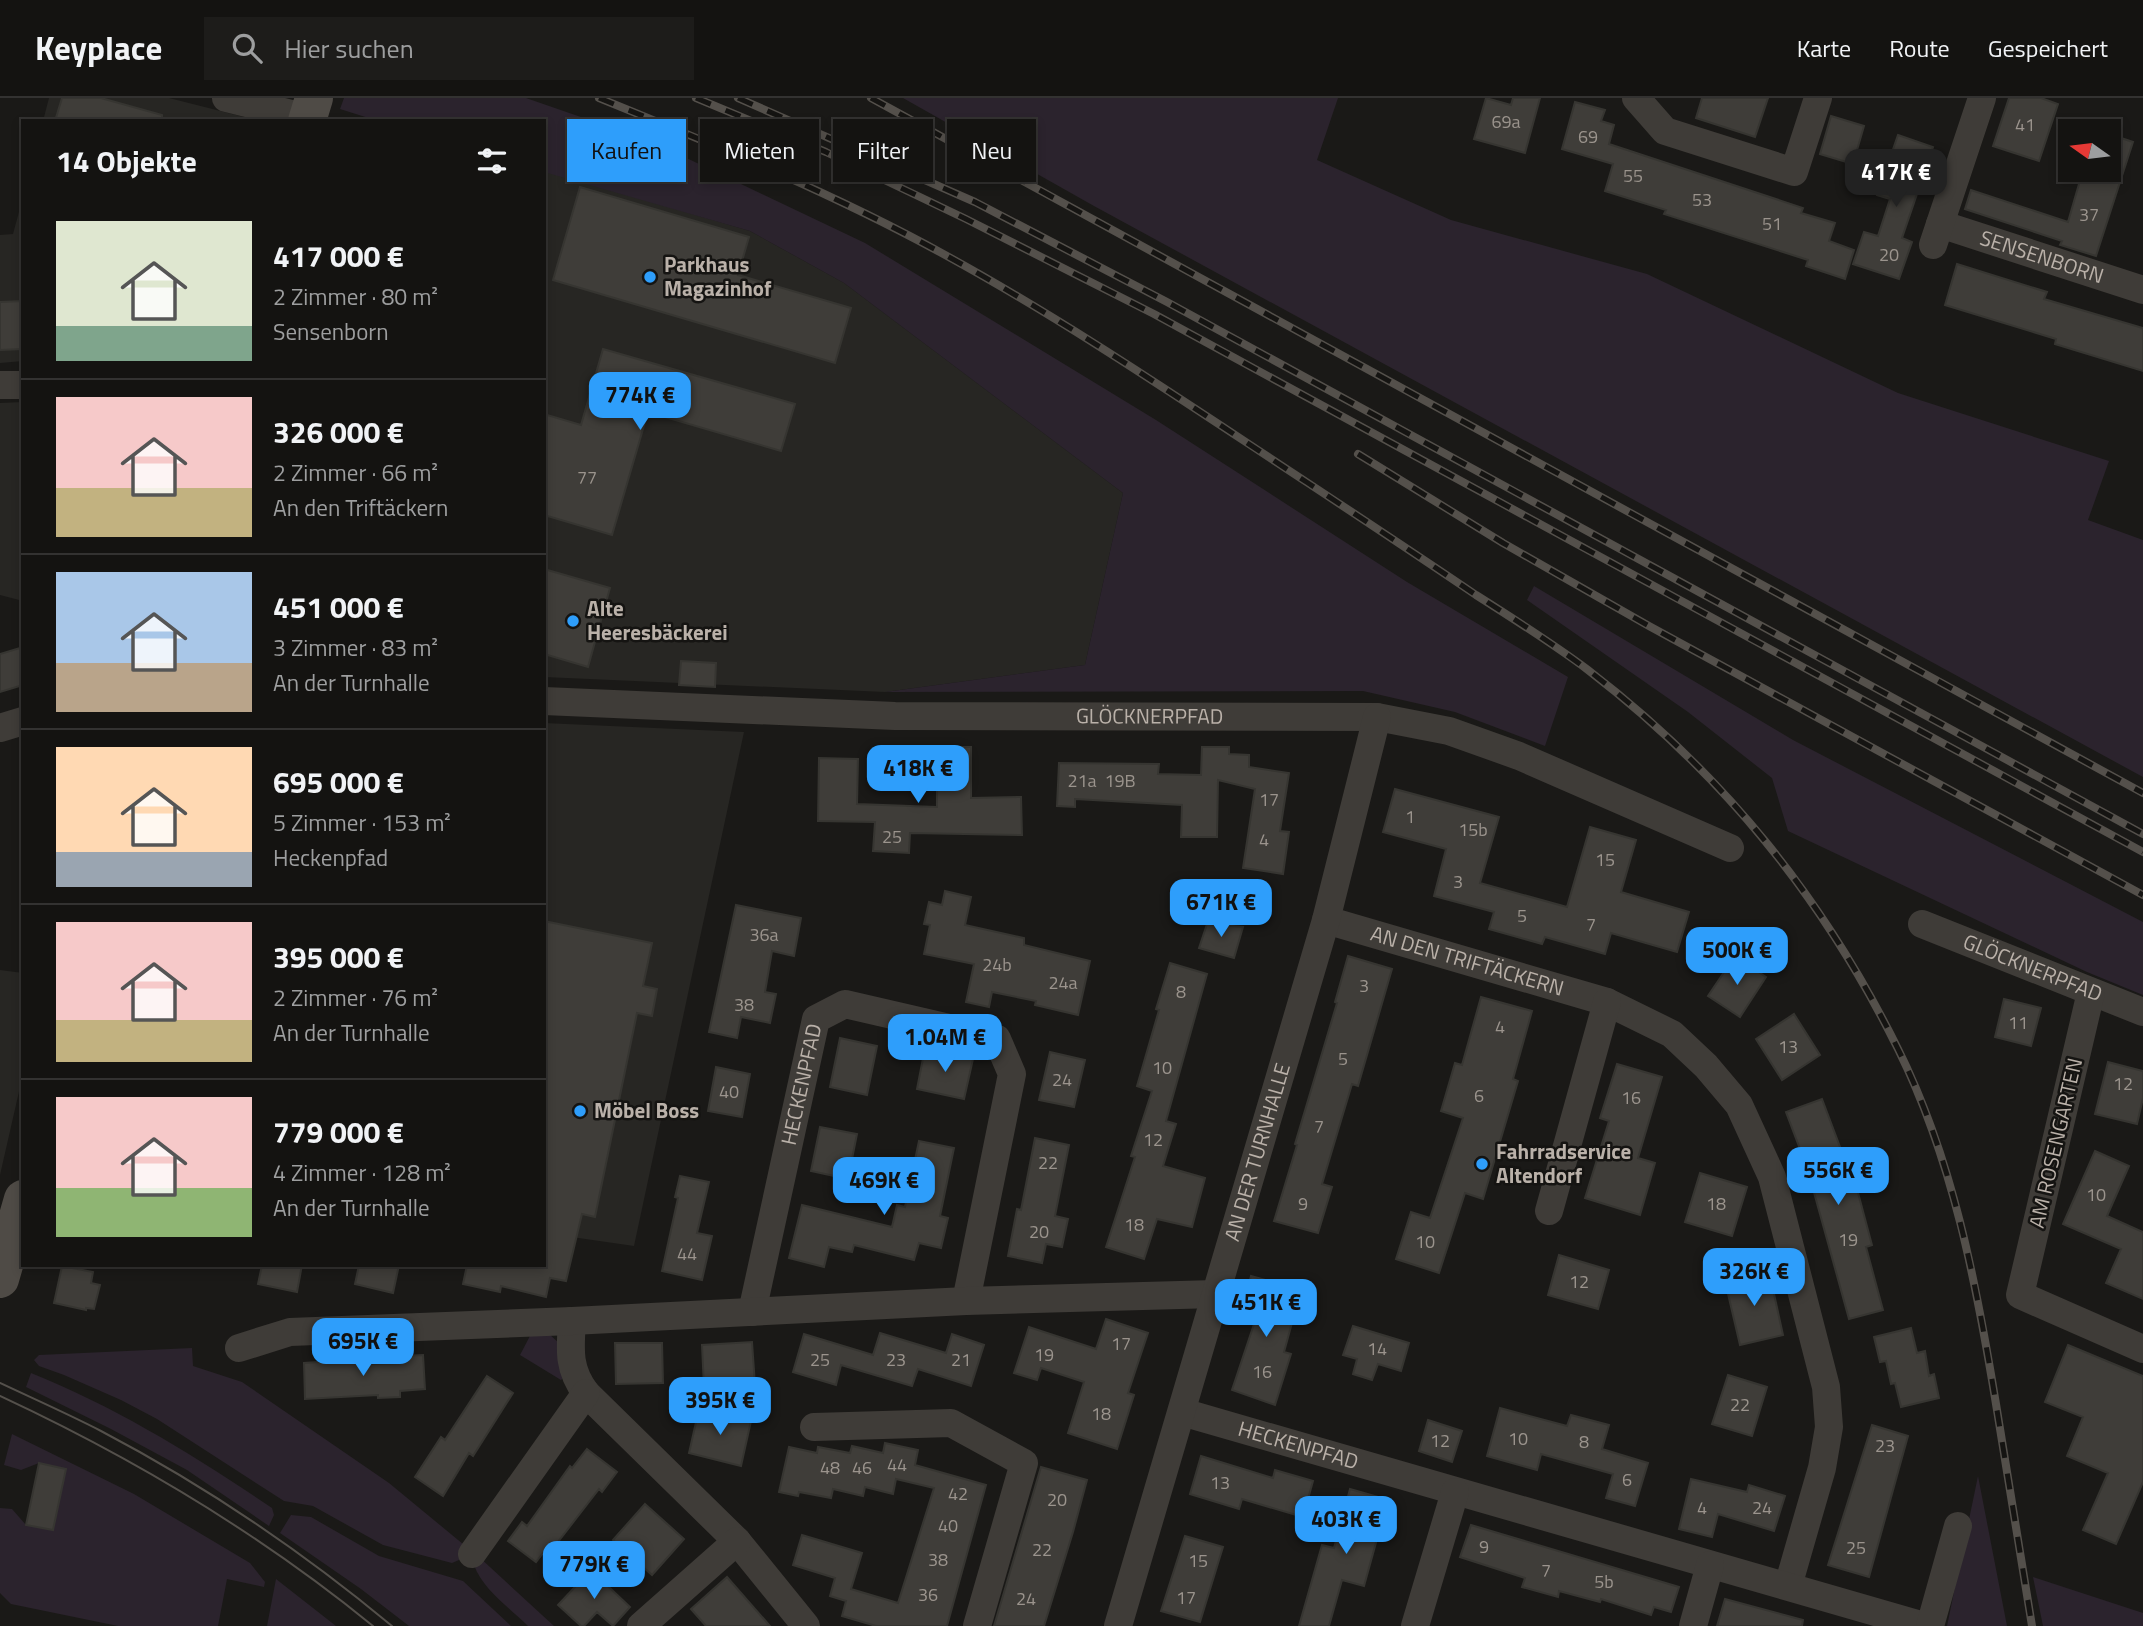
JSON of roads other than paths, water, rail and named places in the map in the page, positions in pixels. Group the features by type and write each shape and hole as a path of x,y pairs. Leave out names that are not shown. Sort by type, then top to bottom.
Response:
{"main road":[{"path":"0,1279 21,1206"}],"street":[{"path":"226,98 310,112"},
{"path":"1636,98 1665,131 1794,172 1818,98"},
{"name":"SENSENBORN","path":"1982,98 1937,235 2143,290"},
{"path":"0,386 21,385"},
{"name":"GLÖCKNERPFAD","path":"546,701 895,716 1377,717 1449,731 1519,756 1730,848"},
{"name":"AN DER TURNHALLE","path":"1118,1626 1326,920 1377,717"},
{"path":"0,728 21,722"},
{"name":"AN DEN TRIFTÄCKERN","path":"1326,920 1607,1002 1672,1034 1706,1066 1739,1105 1772,1177 1826,1387 1829,1427 1822,1468 1788,1586"},
{"name":"GLÖCKNERPFAD","path":"1922,924 2143,1012"},
{"name":"AM ROSENGARTEN","path":"2091,992 2020,1295 2143,1349"},
{"path":"1549,1210 1607,1002"},
{"name":"HECKENPFAD","path":"752,1311 816,1019 845,1004 996,1039 1012,1074 966,1301"},
{"path":"239,1348 290,1332 966,1301 1216,1294"},
{"path":"572,1321 570,1349 575,1378 586,1393 737,1541 806,1626"},
{"path":"472,1553 586,1393"},
{"name":"HECKENPFAD","path":"1182,1412 1924,1626"},
{"path":"814,1427 951,1423 1024,1463 977,1626"},
{"path":"1415,1626 1455,1492"},
{"path":"1930,1626 1958,1526"},
{"path":"641,1626 737,1541"},
{"path":"1693,1626 1710,1564"}],"tram line":[{"path":"0,1383 101,1431 215,1497 288,1546 392,1626"},
{"path":"0,1396 98,1445 194,1499 285,1560 373,1626"}],"railway":[{"path":"599,98 819,191 905,233 1084,337 1533,631 1588,670 1682,751 1725,795 1765,841 1837,940 1898,1049 1934,1134 1971,1267 2032,1626"},
{"path":"696,98 826,152 1154,314 2143,852"},
{"path":"738,98 975,202 1167,302 2143,834"},
{"path":"871,98 2143,793"},
{"path":"1358,454 1503,543 1649,626 2143,895"}],"place":[{"name":"Parkhaus Magazinhof","path":"650,277"},
{"name":"Alte Heeresbäckerei","path":"573,621"},
{"name":"Möbel Boss","path":"580,1111"},
{"name":"Fahrradservice Altendorf","path":"1482,1164"}]}
